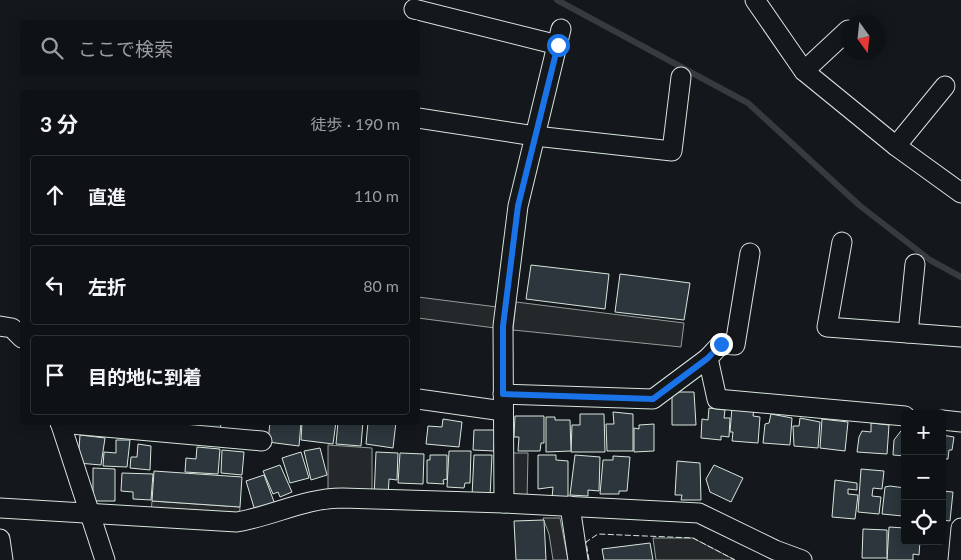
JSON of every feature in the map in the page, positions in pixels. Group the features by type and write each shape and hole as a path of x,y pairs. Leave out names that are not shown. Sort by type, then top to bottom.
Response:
{"street":[{"path":"755,0 804,71 896,146 961,193"},
{"path":"414,8 559,37 518,206 504,316 504,503"},
{"path":"804,71 841,37"},
{"path":"420,118 535,136 672,151 681,76"},
{"path":"896,146 945,86"},
{"path":"842,242 828,327 961,338"},
{"path":"420,399 503,403 653,399 708,358 721,344 735,345 750,253"},
{"path":"908,333 915,264"},
{"path":"0,326 12,328 20,336"},
{"path":"708,358 717,399 901,416"},
{"path":"946,420 961,422"},
{"path":"61,425 105,560"},
{"path":"82,425 262,441"},
{"path":"0,508 237,522 255,519 321,498 504,503 699,513 775,550 802,560"},
{"path":"570,506 578,560"},
{"path":"958,560 961,528"},
{"path":"0,539 3,560"}],"shaded area":[{"path":"420,297 497,307 495,328 420,318"},
{"path":"516,302 684,323 681,347 513,330"},
{"path":"328,445 372,448 372,496 328,496"},
{"path":"512,453 528,453 527,501 510,498"},
{"path":"152,501 240,507 239,520 151,514"},
{"path":"543,518 560,518 568,560 553,560 549,534"},
{"path":"653,538 693,538 735,560 656,560"}],"building":[{"path":"531,265 609,274 605,309 526,299"},
{"path":"620,274 690,283 684,320 615,312"},
{"path":"672,392 694,392 696,425 672,425"},
{"path":"732,407 754,409 753,416 760,417 758,443 732,441 733,432 730,432"},
{"path":"709,408 725,410 724,418 730,418 729,437 721,436 721,440 701,438 702,419 708,420"},
{"path":"613,412 633,414 633,451 607,451 606,424 614,424"},
{"path":"580,414 604,414 605,452 571,452 572,425 580,425"},
{"path":"771,414 792,418 790,445 763,443 765,424 769,423"},
{"path":"515,416 544,416 544,443 541,443 540,451 518,451 519,437 514,437"},
{"path":"546,417 555,417 555,420 570,420 571,451 546,452"},
{"path":"800,418 820,422 818,448 794,446 793,426 799,426"},
{"path":"443,419 462,422 459,447 426,444 428,426 442,427"},
{"path":"822,419 848,422 845,451 820,448"},
{"path":"871,423 889,425 887,454 857,452 859,437 862,431 871,432"},
{"path":"654,424 654,451 634,452 634,428 639,429 639,425"},
{"path":"180,425 221,425 220,433 179,431"},
{"path":"270,425 301,425 299,446 268,442"},
{"path":"302,425 336,425 333,444 301,440"},
{"path":"338,425 363,425 361,446 336,444"},
{"path":"368,425 396,425 393,448 366,444"},
{"path":"474,430 495,430 494,451 473,450"},
{"path":"901,431 901,456 893,455 894,440"},
{"path":"80,435 105,438 101,465 78,463"},
{"path":"946,436 954,437 948,459 946,459"},
{"path":"116,440 130,440 127,467 103,466 104,452 116,453"},
{"path":"138,444 151,446 150,470 130,468 131,457 137,457"},
{"path":"197,447 220,449 218,474 185,472 186,458 196,459"},
{"path":"320,448 327,475 311,480 304,451"},
{"path":"222,450 244,452 242,475 221,473"},
{"path":"449,451 471,451 470,483 465,483 464,488 447,487"},
{"path":"301,452 309,478 290,483 282,458"},
{"path":"376,452 398,453 397,480 389,479 388,498 374,497"},
{"path":"400,453 424,454 423,484 398,483"},
{"path":"430,455 447,455 447,479 443,480 444,484 427,483 427,460 430,460"},
{"path":"474,455 492,455 490,497 472,496"},
{"path":"538,455 556,455 556,460 568,461 568,499 552,498 553,487 538,489"},
{"path":"575,455 600,457 599,491 588,490 588,496 570,495"},
{"path":"613,456 630,457 627,491 619,491 619,494 600,494 603,460 613,460"},
{"path":"677,461 700,463 701,500 681,500 682,495 675,495"},
{"path":"280,465 292,492 280,497 278,492 273,494 263,471"},
{"path":"714,465 743,478 731,502 710,492 706,479"},
{"path":"93,468 115,469 115,501 93,501"},
{"path":"861,469 884,471 882,489 873,488 872,496 881,497 879,514 858,512"},
{"path":"154,471 242,477 240,507 152,501"},
{"path":"122,473 153,474 151,500 133,499 133,492 121,491"},
{"path":"264,475 276,507 256,514 246,481"},
{"path":"835,480 857,483 857,490 848,489 848,494 858,495 855,519 832,517"},
{"path":"885,487 901,487 901,516 882,514"},
{"path":"946,491 953,492 950,521 946,520"},
{"path":"544,520 546,560 516,560 514,521"},
{"path":"889,527 901,528 901,545 920,545 919,555 913,554 913,560 887,560"},
{"path":"863,529 887,530 887,558 862,558"},
{"path":"650,543 653,560 604,560 602,549"}],"waterway":[{"path":"557,0 748,103 859,205 930,260 961,277"}],"fence":[{"path":"589,560 586,542 598,534 693,538 735,560"}],"route":[{"path":"558,45 518,206 503,326 503,394 653,399 708,358 721,344"}]}
